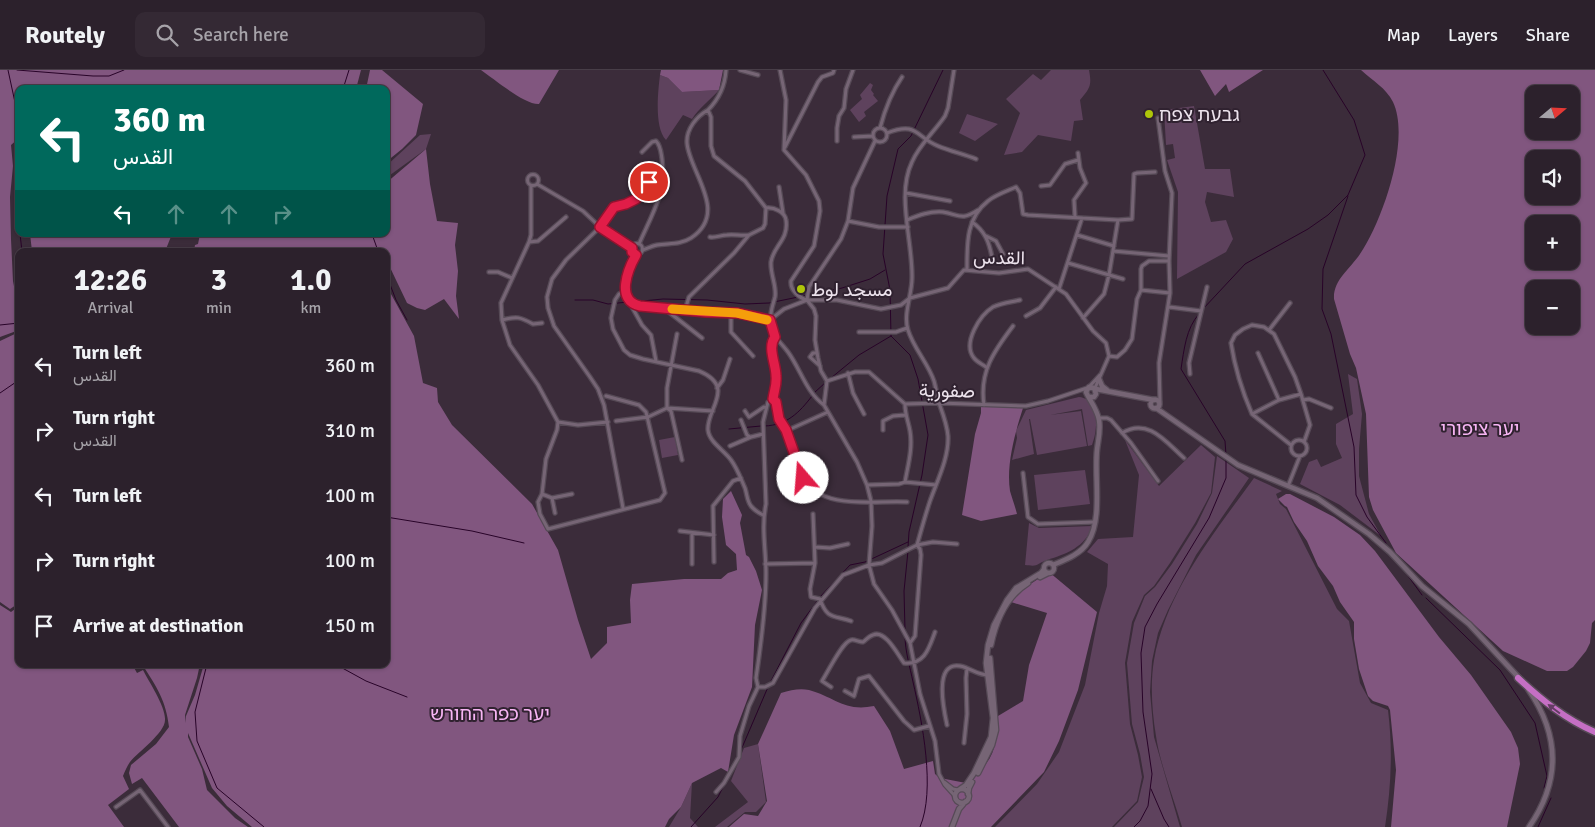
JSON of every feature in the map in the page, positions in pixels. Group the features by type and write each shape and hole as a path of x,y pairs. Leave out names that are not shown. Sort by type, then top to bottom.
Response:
{"highway":[{"path":"1518,678 1541,699 1564,716 1595,732"}],"street":[{"path":"656,362 651,336 642,325 625,291 627,277 636,255 641,254 643,250 691,238 704,224 707,216 705,193 688,150 687,138 696,119 716,102 722,91 726,70"},
{"path":"740,70 758,75"},
{"path":"780,70 786,100 784,150 806,175 819,201 819,219 814,246 791,281 793,290 802,299 807,300 814,309 816,316 815,340 817,353 827,382 824,405"},
{"path":"784,150 818,82 822,77 833,74 834,70"},
{"path":"837,141 839,116 844,108 846,89 853,70"},
{"path":"910,643 915,636 921,554 917,545 943,465 948,439 946,421 939,403 934,381 907,328 912,261 906,193 911,163 945,116 954,70"},
{"path":"880,128 893,91 902,78"},
{"path":"708,110 711,117 711,146 714,156 745,181 766,208 765,224 762,228 749,235 710,237"},
{"path":"1156,403 1162,339 1169,307 1172,193 1165,171 1158,118"},
{"path":"872,136 874,130 880,128 884,129 887,133"},
{"path":"887,133 894,130 909,129 917,131 935,145 976,159"},
{"path":"872,136 879,142 884,141 887,133"},
{"path":"854,137 872,136"},
{"path":"807,300 809,287 842,239 848,221 853,188 875,140"},
{"path":"632,248 639,244 658,203 663,172 660,145 652,142 642,152"},
{"path":"1075,217 1074,200 1086,183 1081,174 1078,153"},
{"path":"1041,186 1050,185 1065,164 1078,160"},
{"path":"907,220 932,212 944,212 954,216 967,217 989,200 1016,187 1020,193 1023,214 1118,220 1132,219 1134,174 1154,172"},
{"path":"538,184 538,177 531,175 528,180 531,186 532,227 530,242 501,303 502,320 510,345 538,385 558,422 557,430 546,459 542,494 538,502 540,514 548,529 623,508 660,500 665,493 648,417 643,408 639,405 606,396"},
{"path":"623,508 608,422 598,390 554,326 548,308 547,297 552,279 566,260 600,227 614,207 636,199 649,182 653,183 657,188"},
{"path":"531,186 538,184 583,211 600,227 632,248 632,252 636,255"},
{"path":"779,187 783,213 786,218 786,231 785,237 772,256 771,261 775,295 770,320 775,337 788,352 804,383 818,401 824,405 857,462 867,485 871,501 872,526 869,565 874,584 892,610 910,643 913,663 929,726 935,740 940,776 960,803 965,802"},
{"path":"906,193 950,201"},
{"path":"766,208 772,207 783,213"},
{"path":"967,269 967,237 978,210"},
{"path":"530,242 538,241 566,217"},
{"path":"1026,316 1040,308 1057,288 1068,263 1082,218"},
{"path":"1083,318 1104,294 1110,275 1118,220"},
{"path":"848,221 879,227 908,227"},
{"path":"972,222 986,235 996,241 1003,254"},
{"path":"685,310 688,297 734,253 749,235"},
{"path":"986,235 992,257"},
{"path":"1077,235 1114,246"},
{"path":"639,244 643,250"},
{"path":"1113,251 1169,259"},
{"path":"1092,396 1109,356 1117,357 1125,350 1132,339 1137,299 1141,290 1142,266 1149,261 1169,259"},
{"path":"1068,263 1123,279"},
{"name":"القدس","path":"770,320 784,310 807,300 837,300 881,309 901,304 910,298 944,290 951,285 962,271 967,269 999,273 1028,269 1057,288 1072,301 1093,332 1106,343 1109,356"},
{"path":"489,272 498,272 512,278"},
{"path":"1190,374 1189,363 1207,288"},
{"path":"1141,290 1170,293"},
{"path":"625,291 619,294 612,307 611,318 618,340 630,355 705,374 714,382 717,388 718,399 708,426 710,436 732,461 751,506 763,515"},
{"path":"986,367 971,354 970,344 976,328 986,312 994,307 1020,300"},
{"path":"1269,330 1290,303"},
{"path":"632,304 731,313 770,320"},
{"path":"1169,307 1201,311"},
{"path":"665,308 702,338"},
{"path":"731,313 731,332 753,356"},
{"path":"502,320 521,317 533,324 542,323"},
{"path":"1288,486 1300,456 1307,449 1304,442 1310,425 1296,377 1274,334 1264,327 1252,325 1235,335 1230,344 1242,390 1252,414 1291,445 1292,453 1300,456"},
{"path":"984,405 982,394 986,367 1000,342 1013,326"},
{"path":"859,332 896,332 907,328"},
{"path":"677,334 670,365 667,408 671,411 682,460"},
{"path":"775,337 771,347 776,374 773,399 776,402 779,419 786,430 803,478 812,490 837,500 848,502 907,502"},
{"path":"817,353 813,353 810,357 820,366"},
{"path":"1258,353 1279,400"},
{"path":"717,388 723,380 730,359"},
{"name":"صفورية","path":"827,382 855,372 869,372 905,404 939,403 1026,406 1089,388"},
{"path":"1089,388 1102,372"},
{"path":"848,374 864,414"},
{"path":"1099,379 1102,386 1108,391"},
{"path":"1089,388 1116,392 1156,403 1173,420 1238,465 1317,498 1369,534 1390,552 1416,580 1469,624 1533,696 1545,717 1553,756 1551,778 1546,797 1529,827"},
{"path":"956,816 956,798 959,790 966,785 974,773 992,737 993,723 988,645 999,612 1016,588 1041,573 1047,564 1053,566 1083,549 1089,541 1095,522 1097,449 1100,430 1099,418 1089,388"},
{"path":"1079,391 1092,396 1116,392"},
{"path":"1252,414 1279,400 1301,394"},
{"path":"716,792 724,783 738,757 740,736 749,706 758,687 756,678 764,609 766,564 763,515 766,504 763,422 768,402 773,399"},
{"path":"1303,400 1309,399 1331,408"},
{"path":"905,404 905,415 910,430 910,456 905,482"},
{"path":"745,411 749,417 764,407 766,408"},
{"path":"616,421 648,417 667,408 713,411"},
{"path":"786,430 828,412"},
{"path":"884,430 883,421 905,415"},
{"path":"1099,418 1111,420 1158,481"},
{"path":"741,420 747,435 751,437"},
{"path":"558,422 578,425 608,422"},
{"path":"1122,433 1138,427 1148,428 1158,434 1184,458"},
{"path":"730,446 763,434"},
{"path":"1291,445 1296,440 1304,442"},
{"path":"1023,473 1028,516 1038,524 1095,522"},
{"path":"714,562 713,506 733,481 740,478"},
{"path":"867,485 899,484 905,482 936,485"},
{"path":"542,494 552,498 572,494"},
{"path":"552,498 554,513"},
{"path":"813,514 815,563 810,593 815,599 820,599"},
{"path":"680,531 714,535"},
{"path":"692,533 692,564"},
{"path":"758,687 765,687 773,683 820,599 843,575 869,565 882,563 917,545 933,542 957,544"},
{"path":"815,547 830,548 848,544"},
{"path":"766,564 815,563"},
{"path":"952,827 956,816 968,799 969,786 990,751 996,730 989,662 991,643 996,626 1004,609 1014,595 1021,588 1053,571 1053,566"},
{"path":"1044,569 1048,573"},
{"path":"820,599 831,617 852,621"},
{"path":"831,687 822,681 832,667 840,649 852,640 860,642 873,635 879,635 890,642 904,663 913,663 918,662 925,656 935,632"},
{"path":"947,726 942,684 943,676 947,670 953,666 959,666 979,674 989,675"},
{"path":"964,743 967,714 967,669"},
{"path":"845,691 854,696 859,679 869,676 904,721 914,730 929,726"},
{"path":"940,776 950,788 966,791 968,794"},
{"path":"116,807 140,790 168,827"}],"shaded area":[{"path":"1051,70 1089,70 1089,86 1080,100 1083,120 1074,121 1071,141 1038,135 1022,152 1004,155 1020,113 1006,99 1033,74 1041,80"},
{"path":"660,75 668,78 682,92 719,90 692,119 683,115 666,140 662,134 658,118"},
{"path":"870,83 873,85 871,90 873,95 878,101 864,112 866,116 859,122 850,110 862,99 860,95"},
{"path":"1194,106 1205,169 1230,169 1234,197 1207,192 1205,202 1211,222 1226,220 1233,239 1226,252 1177,279 1178,192 1167,160 1175,158 1173,144 1166,145 1164,110"},
{"path":"967,114 998,124 975,141 959,133"},
{"path":"431,134 426,149 390,175 390,162 420,135"},
{"path":"1348,374 1357,379 1362,414 1359,476 1369,514 1381,536 1340,505 1300,484 1309,462 1317,459 1321,467 1342,458 1336,444 1336,424 1353,414"},
{"path":"1079,397 1091,403 1096,416 1092,445 1088,446 1082,409 1050,415 1081,411 1087,446 1037,455 1029,419 1034,454 1012,460 1017,438 1016,431 1026,410"},
{"path":"675,437 678,455 662,458 659,440"},
{"path":"1125,440 1159,486 1201,445 1215,457 1211,493 1170,563 1154,586 1144,595 1132,622 1125,663 1130,724 1142,777 1137,801 1112,827 995,827 1037,784 1059,752 1085,685 1099,613 1107,586 1108,564 1087,552 1098,539 1133,537 1139,475"},
{"path":"1217,456 1249,478 1196,555 1158,633 1152,661 1150,692 1154,737 1180,827 1114,827 1138,802 1144,777 1132,724 1127,663 1134,623 1145,596 1155,587 1172,564 1197,524 1212,493"},
{"path":"1085,470 1090,504 1038,510 1034,475"},
{"path":"1254,478 1282,491 1276,494 1280,504 1286,509 1337,609 1349,621 1360,683 1371,703 1388,710 1391,769 1385,827 1182,827 1164,770 1156,736 1152,698 1154,660 1160,635 1180,587 1208,542"},
{"path":"1029,523 1039,528 1092,526 1085,539 1074,549 1037,565 1030,566 1025,565"},
{"path":"758,744 766,802 756,812 745,812 727,827 715,827 748,802 731,781 744,748"},
{"path":"692,783 690,818 698,827 669,827 681,807"}],"green space":[{"path":"0,70 361,70 357,85 15,85 15,142 11,145 13,166 10,197 15,331 0,337"},
{"path":"370,70 382,70 423,104 416,135 390,159 390,85 367,85"},
{"path":"481,70 559,70 539,104 518,96"},
{"path":"661,70 723,70 719,90 682,92 668,78 660,75"},
{"path":"1200,70 1263,70 1229,92 1226,84 1215,96"},
{"name":"יער ציפורי","path":"1361,70 1595,70 1595,620 1592,623 1590,643 1586,651 1573,667 1567,671 1547,671 1503,651 1396,553 1373,510 1369,497 1366,414 1356,368 1334,299 1334,292 1339,280 1360,254 1368,240 1385,202 1391,180 1399,137 1398,118 1393,102 1383,89"},
{"path":"426,149 437,221 458,223 455,245 458,271 456,296 459,319 444,299 425,310 407,303 390,267 390,248 194,248 195,245 198,244 199,237 390,237 390,180"},
{"path":"30,237 171,237 166,248 32,248"},
{"name":"יער כפר החורש","path":"390,291 414,336 423,383 437,388 438,402 452,425 532,504 558,550 591,659 607,643 607,627 631,623 630,600 632,584 684,579 721,579 728,573 737,570 736,554 726,545 722,517 723,499 731,491 742,515 740,523 746,555 756,571 762,590 755,625 752,687 734,735 728,772 721,768 692,783 681,807 669,819 665,827 252,827 227,806 212,788 188,733 202,769 207,790 235,818 248,827 179,827 142,778 132,784 129,773 131,765 156,744 169,727 166,709 157,688 144,668 199,668 185,715 186,723 186,716 195,695 203,668 390,668"},
{"path":"15,334 15,606 10,609 0,602 0,341"},
{"path":"981,406 1023,408 1014,438 1009,471 1010,491 1017,514 981,521 962,515"},
{"path":"1286,494 1290,494 1334,517 1360,535 1375,551 1439,637 1471,675 1511,732 1518,748 1520,764 1507,827 1391,827 1396,770 1390,710 1388,706 1373,701 1368,696 1359,669 1354,639 1354,622 1340,602 1333,586 1318,566 1307,541 1294,522 1287,507 1278,499"},
{"path":"1049,572 1097,612 1078,690 1059,741 1044,772 991,827 729,827 744,814 758,816 767,801 758,744 781,693 792,690 809,690 855,707 874,706 890,731 904,769 933,761 935,774 940,778 966,783 984,766 992,755 996,742 998,716 1023,701 1029,665 1047,613 1011,602 1021,590"},
{"path":"0,605 11,612 15,609 15,668 134,668 137,673 143,670 163,708 165,720 161,731 127,767 123,776 129,789 108,805 124,827 0,827"}],"waterway":[{"path":"8,70 15,102"},
{"path":"17,70 93,76 109,76 124,70"},
{"path":"344,85 349,70"},
{"path":"908,547 909,532 922,475 928,435 918,379 910,355 891,336 890,290 883,254 887,196 898,149 911,136 943,70"},
{"path":"1203,309 1245,264 1308,229 1328,215 1348,195 1365,155 1354,120 1323,70"},
{"path":"1348,196 1323,269 1322,309 1331,334 1354,447 1356,495 1367,517 1386,543"},
{"path":"20,237 22,248"},
{"path":"373,237 377,248"},
{"path":"632,302 663,299 707,300 745,304 769,303 842,288 870,279 885,270"},
{"path":"390,284 407,320"},
{"path":"575,300 593,300 608,304 628,302"},
{"path":"1199,314 1188,333 1181,369 1225,441 1226,455"},
{"path":"0,325 15,323"},
{"path":"831,378 859,355 891,336"},
{"path":"814,393 826,382"},
{"path":"0,393 15,383"},
{"path":"765,426 786,421 802,408 812,396"},
{"path":"729,429 761,426"},
{"path":"1134,827 1140,821 1148,806 1152,774 1143,712 1141,653 1145,627 1209,518 1226,478 1226,459"},
{"path":"390,518 472,531 524,543"},
{"path":"820,597 850,565 865,562 908,542"},
{"path":"905,630 904,591 908,551"},
{"path":"1403,569 1422,595"},
{"path":"1426,598 1500,670 1535,723 1547,776 1544,788"},
{"path":"770,683 801,623 818,600"},
{"path":"905,636 926,755 927,794 925,812 920,827"},
{"path":"206,668 195,712 197,741 217,788 264,827"},
{"path":"342,668 366,681 407,697"},
{"path":"741,750 768,687"},
{"path":"691,827 718,797 724,785"},
{"path":"1151,789 1169,827"},
{"path":"1538,827 1551,798"}],"slow traffic":[{"path":"672,309 737,313 767,320"}],"place":[{"name":"גבעת צפח","path":"1149,114"},
{"name":"مسجد لوط","path":"801,289"}],"route":[{"path":"649,182 636,199 614,207 600,227 632,248 632,252 636,255 627,277 625,291 629,300 636,306 737,313 770,320 775,337 771,347 776,374 773,399 776,402 780,422 786,430 803,478"}]}
